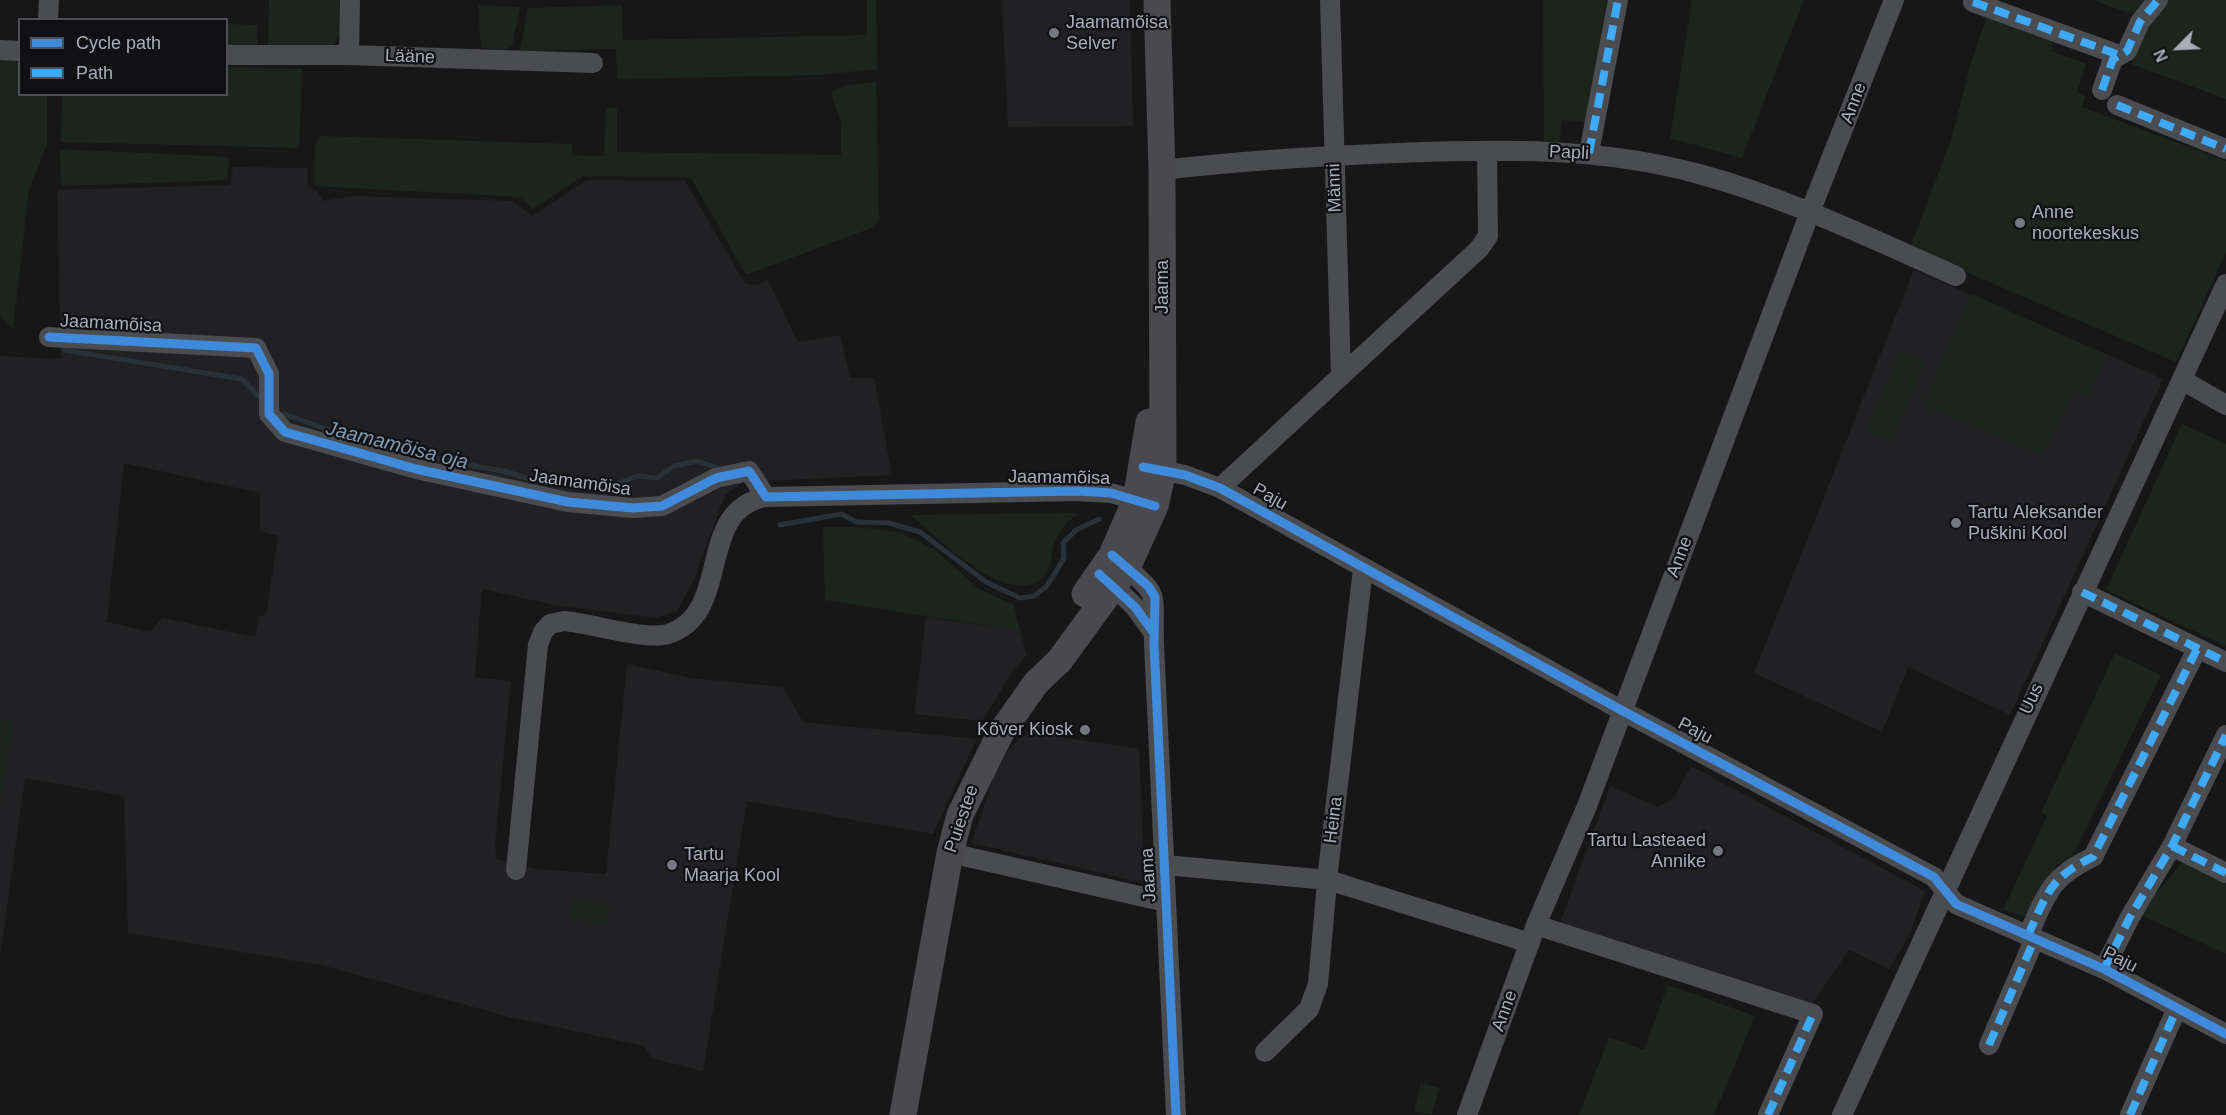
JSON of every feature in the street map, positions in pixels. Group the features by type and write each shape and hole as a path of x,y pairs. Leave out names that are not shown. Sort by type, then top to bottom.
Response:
{"main road":[{"name":"Jaama","path":"1144,0 1153,469"},
{"name":"Jaama","path":"1113,570 1145,503 1153,469 1162,170 1157,0"},
{"name":"Puiestee","path":"905,1115 950,853 960,815 1000,734 1036,683 1060,660 1113,570"}],"street":[{"path":"48,18 49,0"},
{"path":"349,55 350,0"},
{"name":"Männi","path":"1330,0 1341,376"},
{"path":"1589,153 1618,0"},
{"name":"Anne","path":"1467,1115 1533,934 1587,806 1621,710 1810,212 1894,0"},
{"path":"2102,90 2113,59 2127,51 2140,22 2158,0"},
{"path":"1973,2 2119,55"},
{"path":"0,50 18,51"},
{"name":"Lääne","path":"228,55 349,55 593,63"},
{"path":"2117,105 2226,149"},
{"path":"1220,488 1479,249 1488,236 1487,151"},
{"name":"Papli","path":"1162,170 1334,155 1487,151 1589,153 1699,174 1810,212 1956,276"},
{"name":"Uus","path":"1842,1115 2226,284"},
{"name":"Jaamamõisa","path":"49,337 256,348 268,374 269,414 285,432 416,469 568,502 633,508 662,506 716,478 749,471 766,497 1077,491 1111,493 1145,503"},
{"path":"2182,380 2226,405"},
{"name":"Paju","path":"1153,469 1220,488 1621,710 1934,877 1956,904 2104,969 2226,1034"},
{"path":"516,870 532,695 538,645 543,632 550,624 564,621 656,636 679,628 697,615 705,602 722,531 736,512 756,499 766,497"},
{"name":"Heina","path":"1266,1052 1309,1009 1318,984 1363,568"},
{"name":"Jaama","path":"1113,570 1148,586 1155,597 1154,633 1176,1115"},
{"path":"2082,592 2226,662"},
{"path":"1989,1045 2053,883 2070,867 2093,857 2197,649"},
{"path":"2104,969 2130,917 2172,846 2226,735"},
{"path":"2172,846 2226,873"},
{"path":"950,853 1167,902"},
{"path":"1165,865 1328,880 1533,934 1813,1014 1770,1114"},
{"path":"2130,1115 2177,1008"}],"shaded area":[{"path":"269,0 340,0 340,32 335,43 331,47 268,48"},
{"path":"867,0 876,0 877,69 821,75 617,79 616,49 520,51 528,8 622,5 623,40 867,35"},
{"path":"1002,0 1130,0 1133,126 1008,127"},
{"path":"1543,0 1607,0 1586,122 1562,120 1559,144 1544,143"},
{"path":"1692,0 1804,0 1742,158 1670,138"},
{"path":"2093,0 2149,0 2137,16"},
{"path":"2165,0 2226,0 2226,99 2131,64 2146,28"},
{"path":"478,5 520,7 512,46 507,49 481,48"},
{"path":"1988,13 2055,37 2051,51 2086,64 2077,92 2085,96 2082,107 2226,161 2226,252 2176,362 1910,248 1951,140 1971,63"},
{"path":"228,24 258,25 257,47 228,46"},
{"path":"0,50 18,51 18,96 47,96 47,144 29,189 13,330 0,316"},
{"path":"228,67 302,69 299,148 61,142 62,96 228,96"},
{"path":"876,82 879,220 874,227 746,275 691,178 583,176 533,209 519,197 314,186 315,145 320,136 572,144 572,155 604,156 606,108 617,108 617,152 841,155 841,123 831,92 847,85"},
{"path":"60,149 229,157 227,180 61,186"},
{"path":"233,167 308,168 307,187 317,191 323,201 352,196 513,201 532,216 587,180 685,181 745,283 756,285 768,280 798,342 840,335 850,378 874,378 892,475 743,482 725,495 692,584 677,611 656,618 555,605 482,589 475,677 511,681 495,843 496,859 535,869 606,874 627,664 691,678 783,687 803,722 977,739 933,834 747,801 703,1071 651,1058 644,1046 509,1017 325,966 128,933 124,796 25,778 0,957 0,356 61,359 57,190 230,185","holes":["124,463 260,493 260,531 278,536 266,615 259,616 255,637 162,618 150,632 107,622"]},
{"name":"Tartu Aleksander Puškini Kool","path":"1914,270 2163,379 2010,715 1908,667 1882,732 1754,673"},
{"path":"1972,294 2107,355 2088,398 2074,392 2043,456 1923,405"},
{"path":"1900,351 1925,362 1892,442 1867,431"},
{"path":"2182,424 2226,444 2226,646 2106,590"},
{"path":"1078,513 1058,535 1049,568 1037,582 1020,586 1000,581 980,570 959,556 910,515"},
{"path":"823,527 857,527 899,532 935,550 979,589 1014,605 1020,631 825,600"},
{"path":"926,617 1020,631 1027,655 1014,669 982,721 914,714"},
{"path":"2115,653 2161,675 2071,859 2056,865 2028,917 2003,910 2047,816 2041,813"},
{"path":"0,720 13,723 0,807"},
{"path":"1028,732 1139,749 1145,883 971,843 993,779 1009,749"},
{"name":"Tartu Lasteaed Annike","path":"1691,766 1925,891 1910,934 1889,969 1849,950 1810,1007 1559,926 1610,786 1658,807 1673,799"},
{"path":"2189,854 2226,873 2226,954 2139,914"},
{"path":"573,899 610,904 607,924 570,919"},
{"path":"1668,985 1755,1016 1714,1115 1579,1115 1609,1037 1644,1050"},
{"path":"1421,1083 1439,1088 1432,1115 1414,1111"}],"waterway":[{"name":"Jaamamõisa oja","path":"64,350 242,379 258,396"},
{"name":"Jaamamõisa oja","path":"284,414 349,437 422,456 507,472 539,482 596,481 610,487 637,476 657,478 674,466 697,461 718,468"},
{"name":"Jaamamõisa oja","path":"780,525 841,514 857,522 889,523 920,532 986,582 1020,598 1034,596 1047,586 1064,558 1063,543 1076,530 1099,519"}],"marked path":[{"path":"1589,153 1618,0"},
{"path":"2102,90 2113,59 2127,51 2140,22 2158,0"},
{"path":"1973,2 2119,55"},
{"path":"2117,105 2226,149"},
{"path":"2082,592 2226,662"},
{"path":"2028,935 2052,888 2067,872 2093,857 2197,649"},
{"path":"2104,969 2130,917 2172,846 2226,735"},
{"path":"2172,846 2226,873"},
{"path":"1989,1045 2035,938"},
{"path":"2130,1115 2177,1008"},
{"path":"1768,1115 1813,1014"}],"cycle path":[{"path":"49,337 256,348 269,374 269,414 285,432 416,469 568,502 633,508 662,506 716,478 749,471 766,497 1077,491 1111,493 1155,506"},
{"path":"1143,467 1185,475 1220,488 1621,710 1934,877 1956,904 2104,969 2226,1034"},
{"path":"1112,555 1148,586 1155,597 1154,644 1176,1115"},
{"path":"1099,574 1135,607 1154,633"}],"place":[{"name":"Jaamamõisa Selver","path":"1054,33"},
{"name":"Anne noortekeskus","path":"2020,223"},
{"name":"Tartu Aleksander Puškini Kool","path":"1956,523"},
{"name":"Kõver Kiosk","path":"1085,730"},
{"name":"Tartu Lasteaed Annike","path":"1718,851"},
{"name":"Tartu Maarja Kool","path":"672,865"}]}
